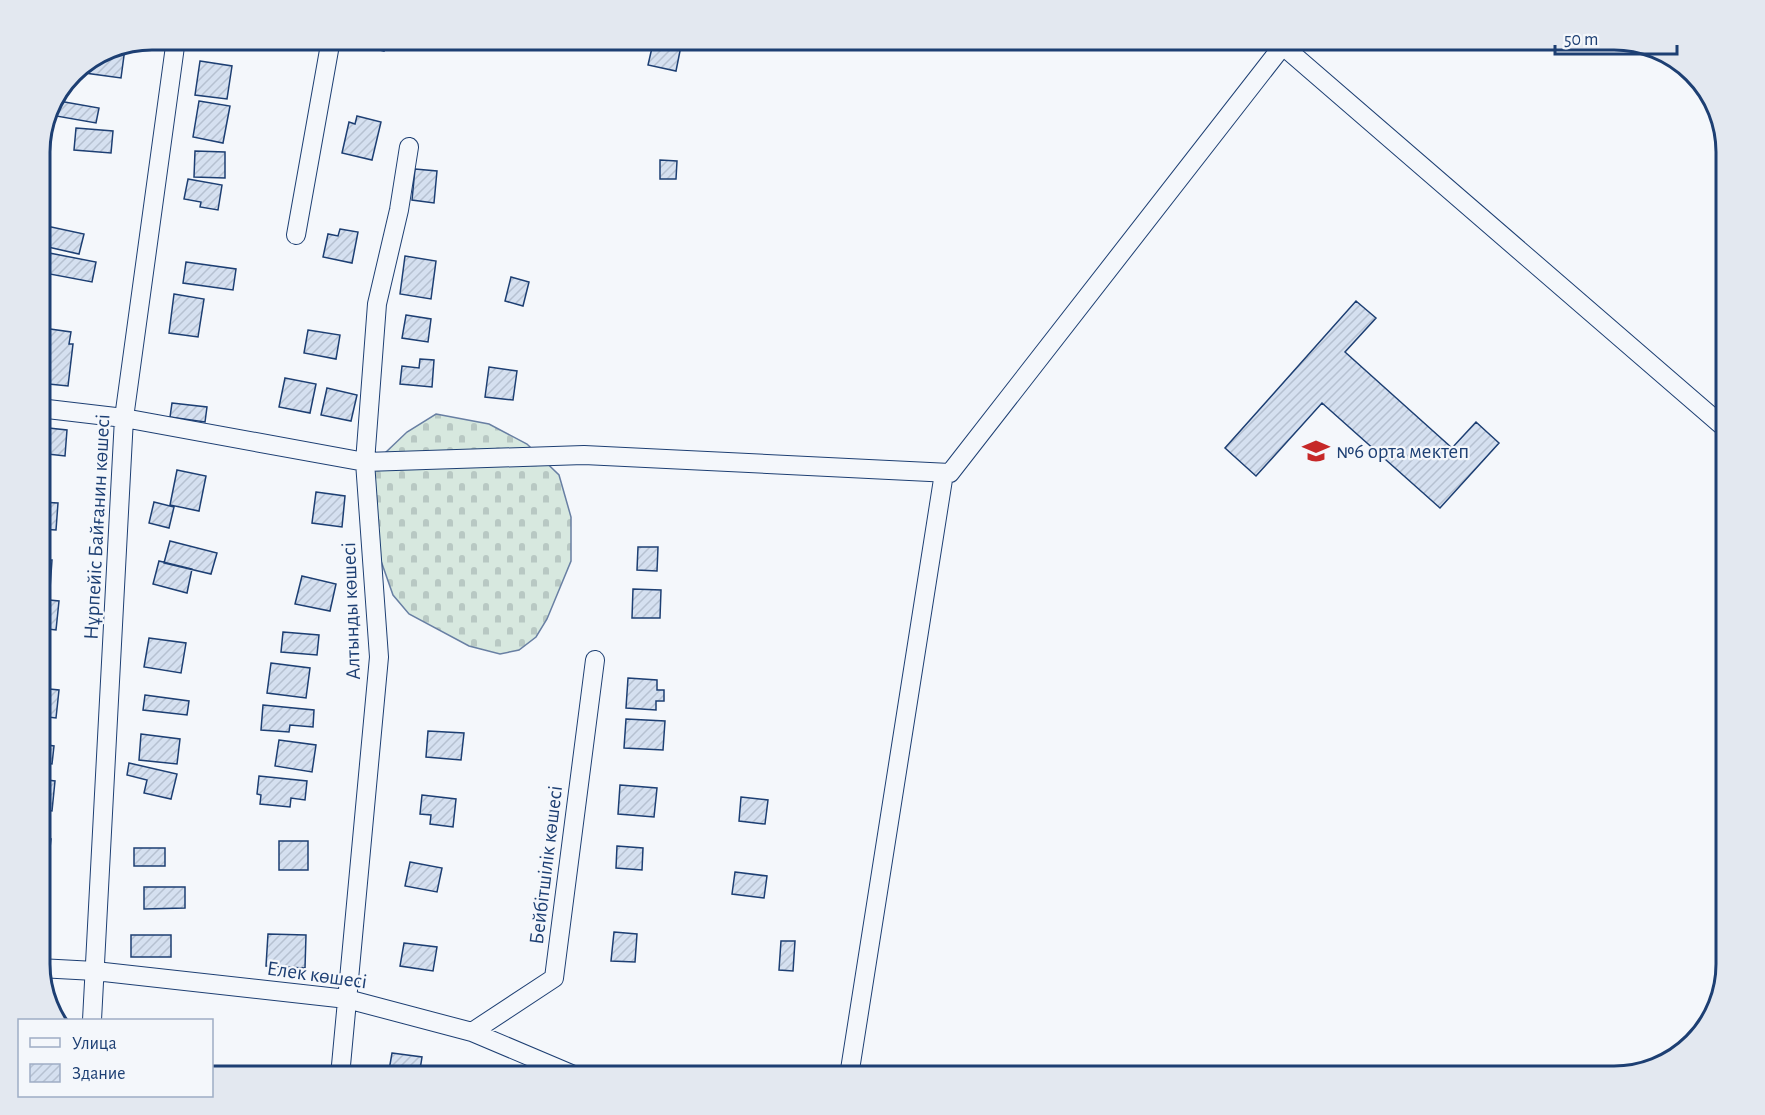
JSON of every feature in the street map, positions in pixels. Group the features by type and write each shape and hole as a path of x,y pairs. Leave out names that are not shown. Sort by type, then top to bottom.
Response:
{"street":[{"name":"Нұрпейіс Байғанин көшесі","path":"92,1019 124,418 174,50"},
{"path":"296,235 329,50"},
{"path":"50,409 124,418 365,462 584,454 950,473 1280,50"},
{"path":"1293,50 1716,420"},
{"name":"Алтынды көшесі","path":"341,1066 380,657 365,462 377,304 399,210 409,147"},
{"path":"851,1066 944,473"},
{"name":"Бейбітшілік көшесі","path":"472,1032 554,978 595,660"},
{"name":"Елек көшесі","path":"50,969 95,971 347,999 472,1032 552,1066"}],"green space":[{"path":"436,414 489,424 527,444 559,475 571,517 571,561 547,619 536,637 519,650 500,654 469,646 409,614 393,595 380,558 374,471 384,454 407,432"}],"building":[{"path":"651,50 680,50 676,71 648,65"},
{"path":"124,53 121,78 86,73 100,63"},
{"path":"200,61 232,66 227,99 195,95"},
{"path":"199,101 230,106 223,143 193,137"},
{"path":"63,102 99,108 96,123 56,116"},
{"path":"357,116 381,122 372,160 342,153 349,122 355,124"},
{"path":"76,128 113,131 111,153 74,150"},
{"path":"195,151 225,152 225,178 194,177"},
{"path":"660,160 677,161 676,179 660,179"},
{"path":"415,169 437,171 434,203 412,200"},
{"path":"188,179 222,185 218,210 200,207 201,202 184,199"},
{"path":"50,227 84,234 79,254 50,247"},
{"path":"340,229 358,232 352,263 323,257 328,234 338,236"},
{"path":"50,253 96,262 92,282 50,274"},
{"path":"405,256 436,261 431,299 400,294"},
{"path":"186,262 236,269 233,290 183,283"},
{"path":"511,277 529,282 523,306 505,301"},
{"path":"174,294 204,299 198,337 169,333"},
{"path":"1356,301 1376,318 1345,352 1452,448 1476,422 1499,443 1440,508 1322,403 1256,476 1225,448"},
{"path":"406,315 431,319 428,342 402,338"},
{"path":"50,329 71,332 69,344 73,344 68,386 50,384"},
{"path":"308,330 340,335 336,359 304,353"},
{"path":"420,359 434,360 432,387 400,384 402,366 419,368"},
{"path":"489,367 517,371 513,400 485,397"},
{"path":"285,378 316,384 310,413 279,407"},
{"path":"327,388 357,395 351,421 321,415"},
{"path":"172,403 207,407 205,422 170,417"},
{"path":"50,428 67,430 65,456 50,454"},
{"path":"177,470 206,476 199,511 170,505"},
{"path":"316,492 345,496 342,527 312,523"},
{"path":"154,502 174,507 169,528 149,523"},
{"path":"50,503 58,503 56,530 50,530"},
{"path":"170,541 217,553 211,574 164,563"},
{"path":"638,547 658,547 657,571 637,570"},
{"path":"50,560 52,560 50,589"},
{"path":"159,561 192,569 187,593 153,584"},
{"path":"302,576 336,584 330,611 295,604"},
{"path":"633,589 661,590 660,618 632,618"},
{"path":"50,600 59,601 56,630 50,629"},
{"path":"283,632 319,635 317,655 281,652"},
{"path":"149,638 186,643 181,673 144,667"},
{"path":"271,663 310,668 306,698 267,693"},
{"path":"628,678 657,680 657,690 664,690 664,701 656,701 656,710 626,708"},
{"path":"50,689 59,690 56,718 50,717"},
{"path":"145,695 189,701 187,715 143,710"},
{"path":"263,705 314,710 313,727 290,725 289,732 261,730"},
{"path":"626,719 665,721 663,750 624,748"},
{"path":"428,731 464,733 461,760 426,757"},
{"path":"141,734 180,739 177,764 139,760"},
{"path":"279,740 316,745 312,772 275,766"},
{"path":"50,745 54,746 52,764 50,764"},
{"path":"129,763 177,774 171,799 144,793 147,780 127,775"},
{"path":"259,776 307,781 305,800 291,798 290,807 260,804 261,795 257,794"},
{"path":"50,780 55,781 52,811 50,811"},
{"path":"620,785 657,788 654,817 618,814"},
{"path":"422,795 456,799 453,827 430,824 431,815 420,814"},
{"path":"741,797 768,800 765,824 739,821"},
{"path":"279,841 308,841 308,870 279,870"},
{"path":"617,846 643,848 642,870 616,868"},
{"path":"134,848 165,848 165,866 134,866"},
{"path":"410,862 442,868 437,892 405,886"},
{"path":"735,872 767,876 764,898 732,894"},
{"path":"144,887 185,887 185,908 144,909"},
{"path":"614,932 637,934 635,962 611,961"},
{"path":"268,934 306,935 305,968 266,966"},
{"path":"131,935 171,935 171,957 131,957"},
{"path":"781,941 795,941 793,971 779,970"},
{"path":"404,943 437,947 433,971 400,966"},
{"path":"392,1053 422,1057 421,1066 390,1066"}],"place":[{"name":"№6 орта мектеп","path":"1316,451"}]}
